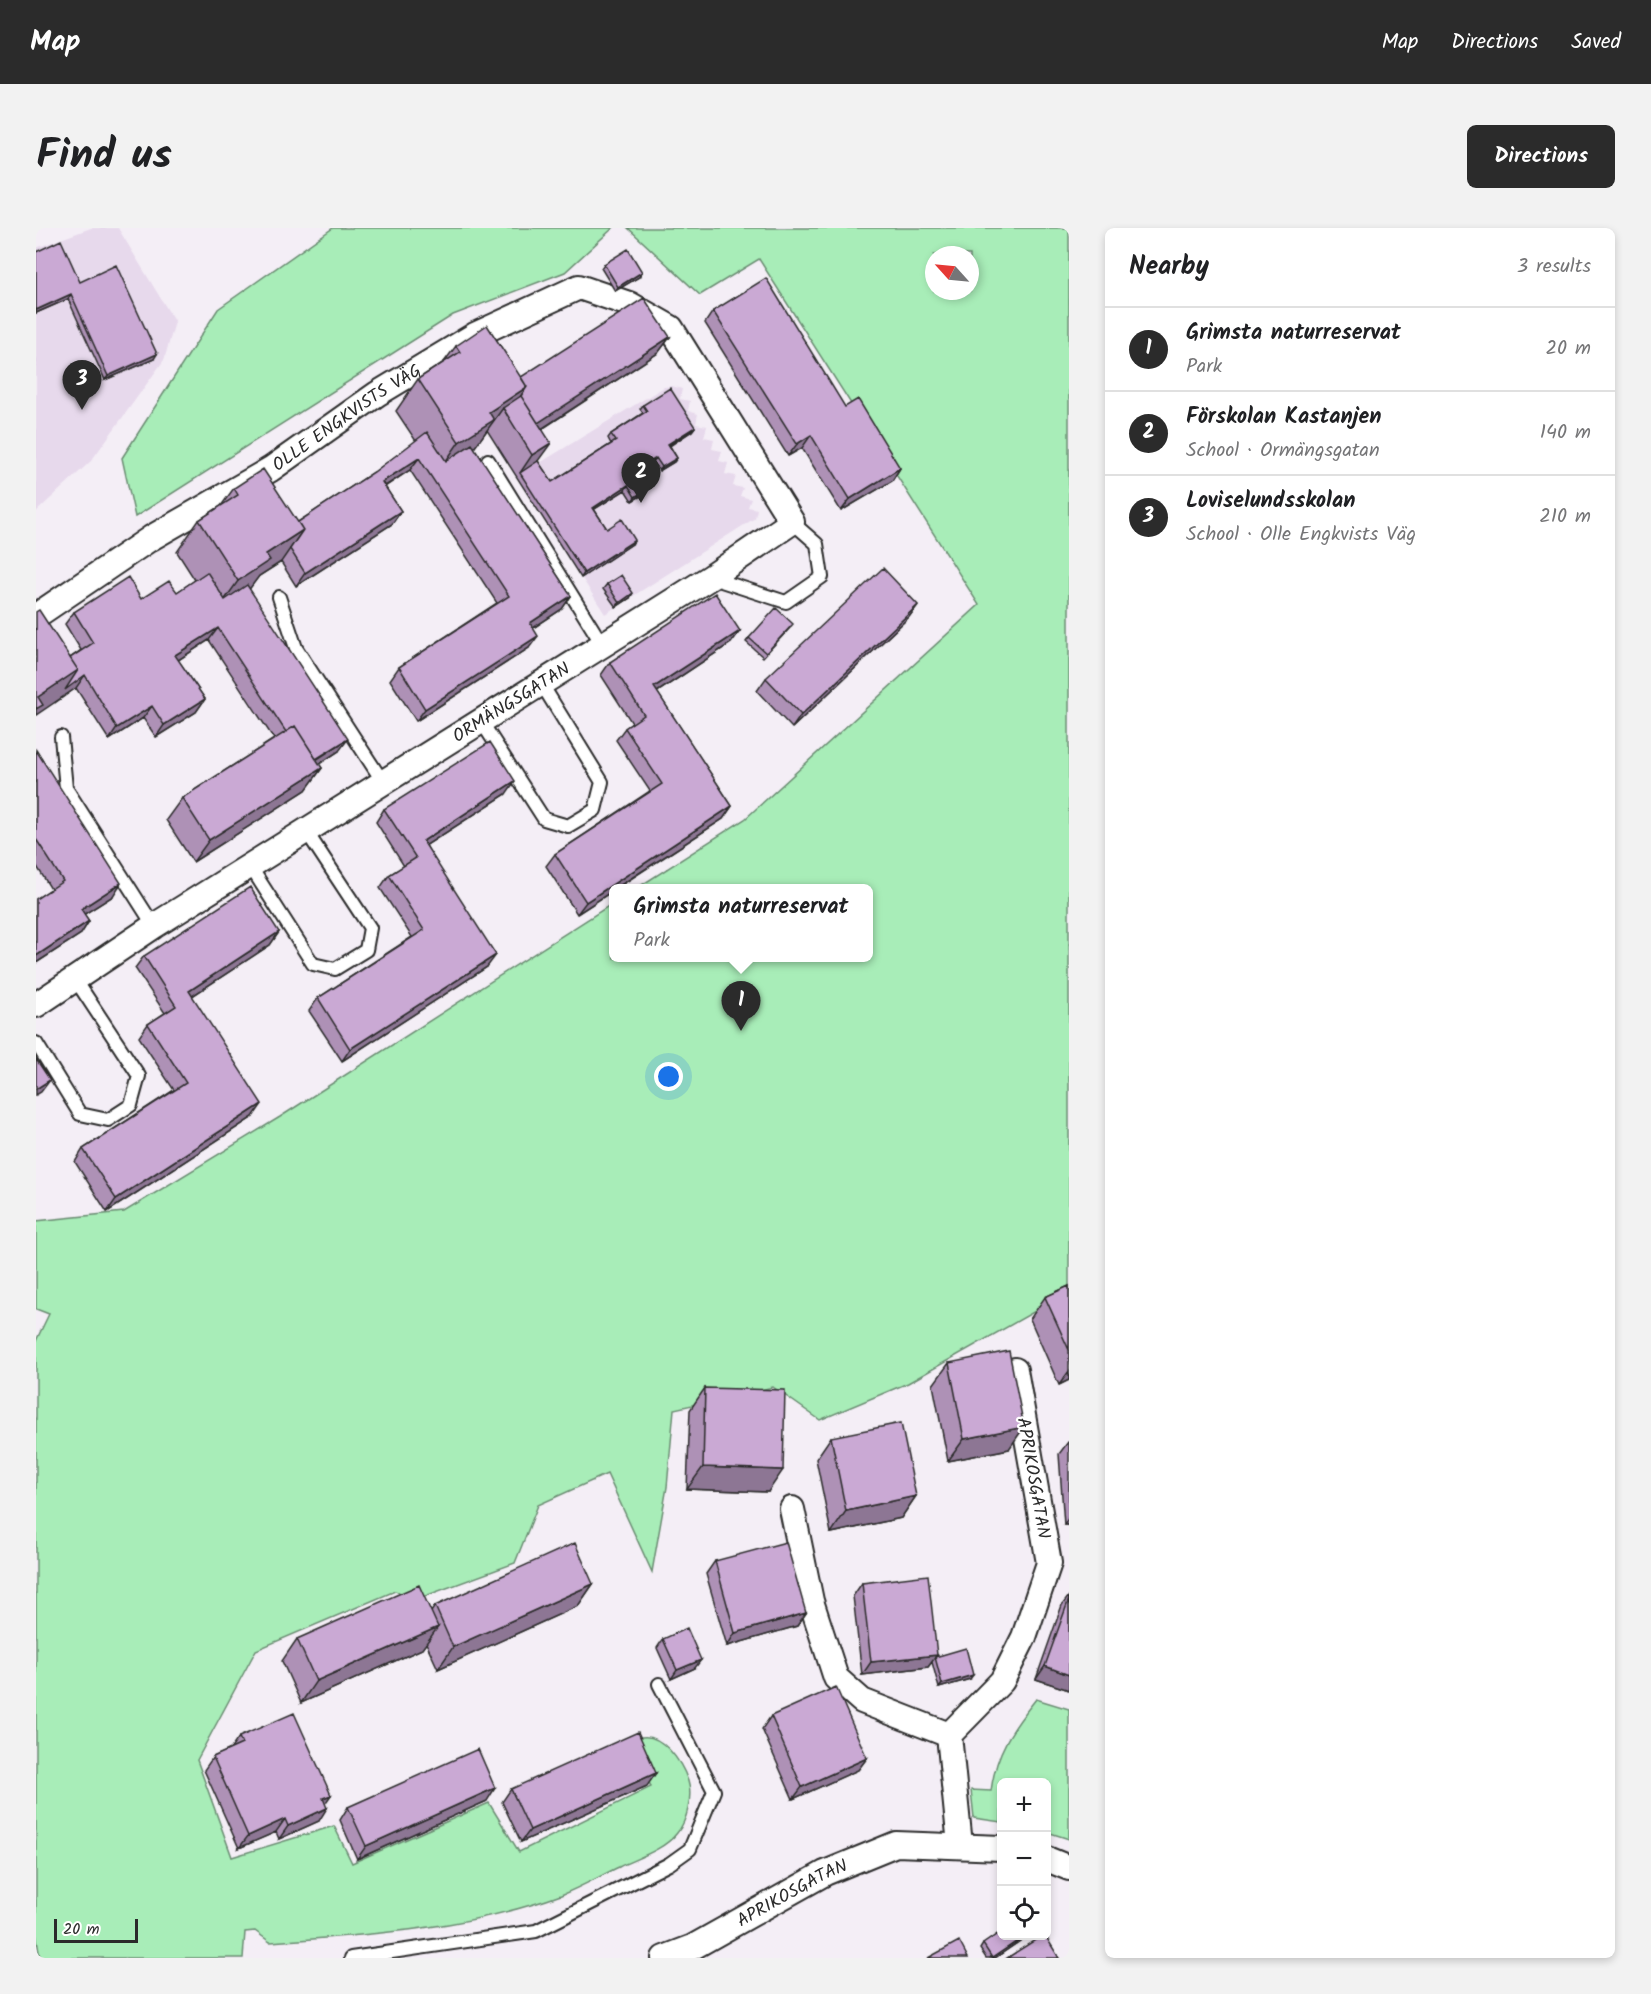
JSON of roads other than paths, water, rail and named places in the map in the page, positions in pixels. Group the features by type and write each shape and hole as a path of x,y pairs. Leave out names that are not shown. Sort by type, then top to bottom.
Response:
{"street":[{"name":"OLLE ENGKVISTS VÄG","path":"36,616 151,538 271,469 387,388 475,335 579,287 629,304 671,328 792,522"},
{"name":"ORMÄNGSGATAN","path":"36,1005 154,926 711,577 792,522"},
{"name":"APRIKOSGATAN","path":"949,1735 1002,1681 1024,1637 1049,1563 1015,1370"},
{"path":"792,1509 811,1601 836,1678 862,1701 949,1735 960,1845"},
{"name":"APRIKOSGATAN","path":"664,1958 693,1947 825,1873 896,1844 997,1848"},
{"path":"1051,1861 1069,1868"}],"lane":[{"path":"488,460 602,644"},
{"path":"711,577 786,602 822,577 817,544 792,522"},
{"path":"279,597 296,648 383,782"},
{"path":"481,721 544,819 568,826 595,810 602,782 541,683"},
{"path":"61,737 66,788 154,926"},
{"path":"250,866 313,964 335,969 366,950 370,928 306,831"},
{"path":"36,1043 80,1114 108,1120 131,1105 139,1076 75,979"},
{"path":"351,1958 536,1931 669,1864 690,1849 714,1791 659,1684"}],"place":[{"name":"Loviselundsskolan","path":"82,410"},
{"name":"Förskolan Kastanjen","path":"641,503"},
{"name":"Grimsta naturreservat","path":"741,1031"}]}
